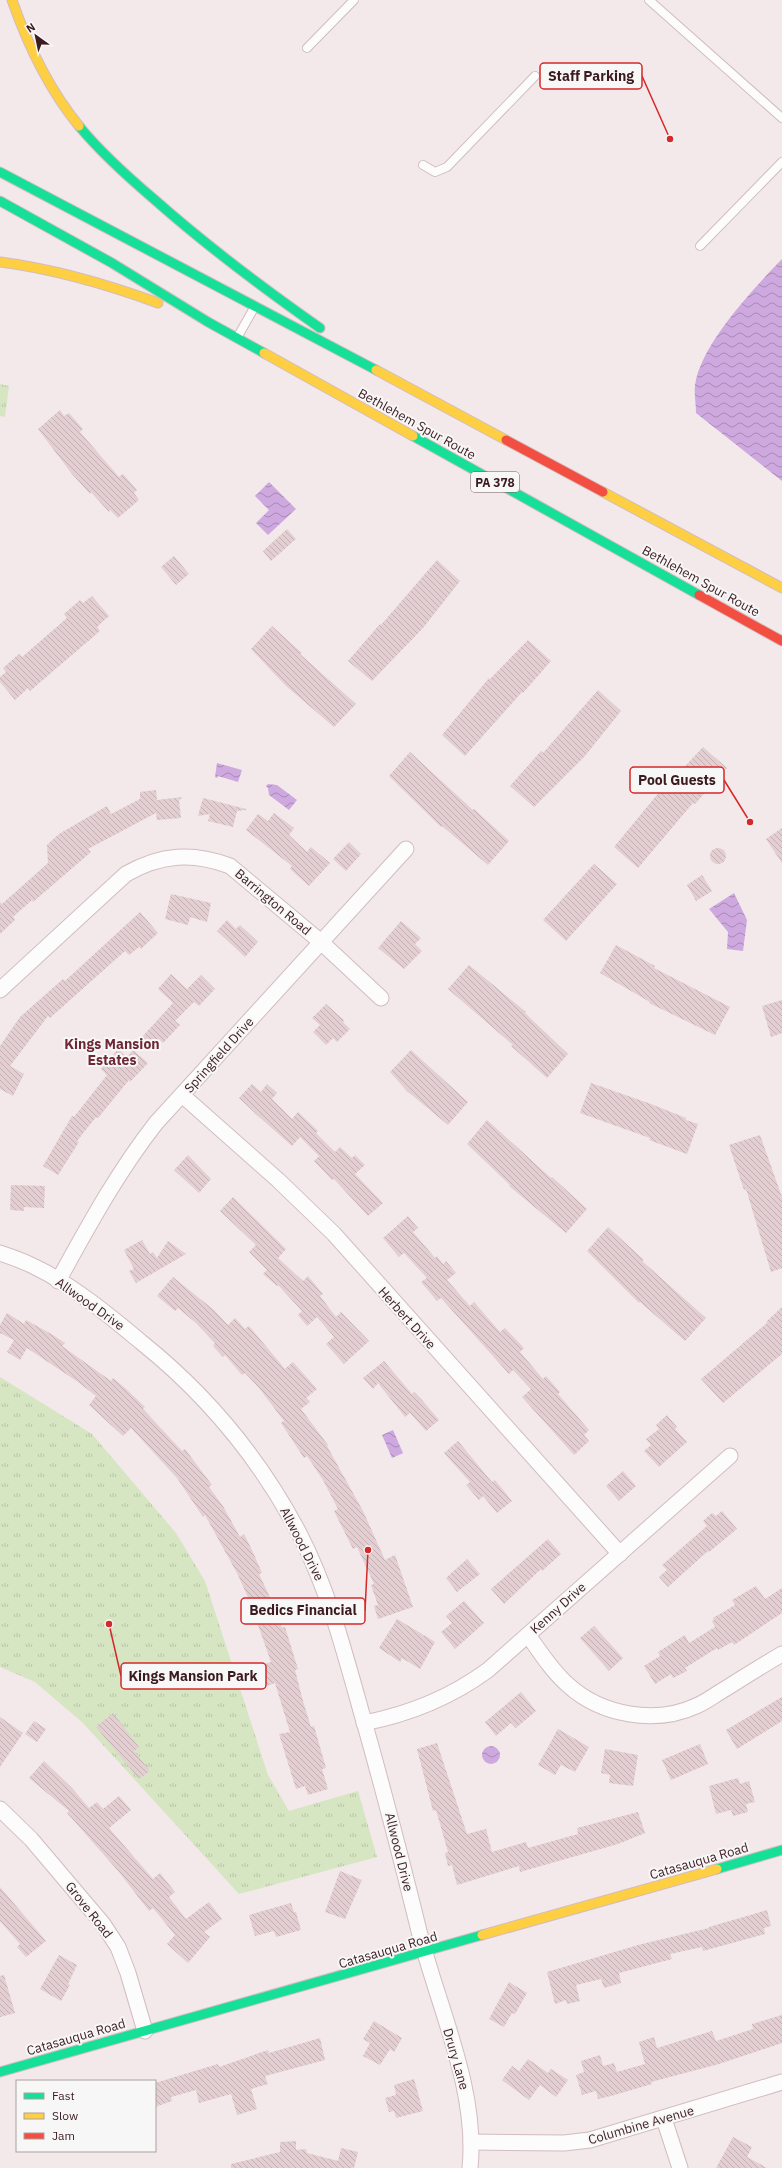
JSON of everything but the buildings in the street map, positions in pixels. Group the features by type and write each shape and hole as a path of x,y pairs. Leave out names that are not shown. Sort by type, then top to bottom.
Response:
{"main road":[{"path":"12,0 32,52 51,88 74,121 101,151 159,204 234,266 392,379"},
{"path":"0,172 392,379 782,588"},
{"path":"0,201 112,263 208,322"},
{"path":"0,262 36,267 81,277 126,291 208,322"},
{"name":"Bethlehem Spur Route","path":"208,322 782,641"},
{"name":"Catasauqua Road","path":"0,2072 425,1953 782,1850"}],"street":[{"name":"Springfield Drive","path":"58,1280 111,1184 132,1153 156,1123 406,848"},
{"name":"Barrington Road","path":"0,990 126,874 142,865 159,859 177,856 201,857 230,866 321,942 381,998"},
{"name":"Herbert Drive","path":"182,1095 278,1180 334,1234 377,1284 620,1554"},
{"name":"Allwood Drive","path":"0,1253 36,1267 58,1280 114,1319 164,1360 210,1405 243,1445 273,1487 299,1533 321,1580 338,1629 425,1953"},
{"name":"Kenny Drive","path":"364,1723 408,1713 450,1695 488,1670 730,1456"},
{"path":"528,1635 552,1669 575,1691 593,1703 613,1711 634,1715 655,1716 676,1713 696,1706 782,1654"},
{"name":"Grove Road","path":"0,1809 31,1839 103,1924 118,1948 128,1973 145,2031"},
{"name":"Drury Lane","path":"425,1953 467,2098 471,2142 470,2168"},
{"name":"Columbine Avenue","path":"471,2142 578,2142 608,2136 782,2082"},
{"path":"664,2119 680,2168"}],"lane":[{"path":"307,48 354,0"},
{"path":"649,0 782,118"},
{"path":"423,165 435,172 447,167 534,76"},
{"path":"700,246 782,162"},
{"path":"237,338 254,307"}],"green space":[{"path":"0,384 9,386 5,417 0,416"},
{"path":"0,1377 92,1434 176,1533 205,1581 268,1775 289,1811 358,1791 377,1857 239,1894 83,1723 35,1682 0,1667"}],"water":[{"path":"782,259 782,481 696,413 695,385 699,369 707,352 718,335 757,285"},
{"path":"269,482 296,509 268,535 256,523 269,510 255,496"},
{"path":"217,763 242,770 238,782 218,776 217,778 215,777"},
{"path":"268,784 277,785 297,800 289,810 269,795 268,788 266,786"},
{"path":"734,893 747,920 743,951 727,949 728,932 709,909"},
{"path":"393,1430 403,1453 392,1458 382,1435"},
{"path":"491,1746 497,1749 500,1755 497,1761 491,1764 485,1761 482,1755 485,1749"}],"traffic: fast":[{"path":"79,126 96,146 135,183 195,234 277,298 320,328"},
{"path":"0,172 376,370"},
{"path":"0,201 112,263 208,322 264,353"},
{"path":"413,436 699,595"},
{"path":"717,1869 782,1850"},
{"path":"0,2072 482,1935"}],"traffic: slow":[{"path":"12,0 32,50 48,82 79,126"},
{"path":"0,262 80,278 158,303"},
{"path":"264,353 413,436"},
{"path":"376,370 506,440"},
{"path":"603,492 782,588"},
{"path":"482,1935 717,1869"}],"traffic: jam":[{"path":"506,440 603,492"},
{"path":"699,595 782,641"}],"place":[{"name":"Staff Parking","path":"670,139"},
{"name":"Pool Guests","path":"750,822"},
{"name":"Bedics Financial","path":"368,1550"},
{"name":"Kings Mansion Park","path":"109,1624"}],"district":[{"name":"Kings Mansion Estates","path":"112,1052"}]}
